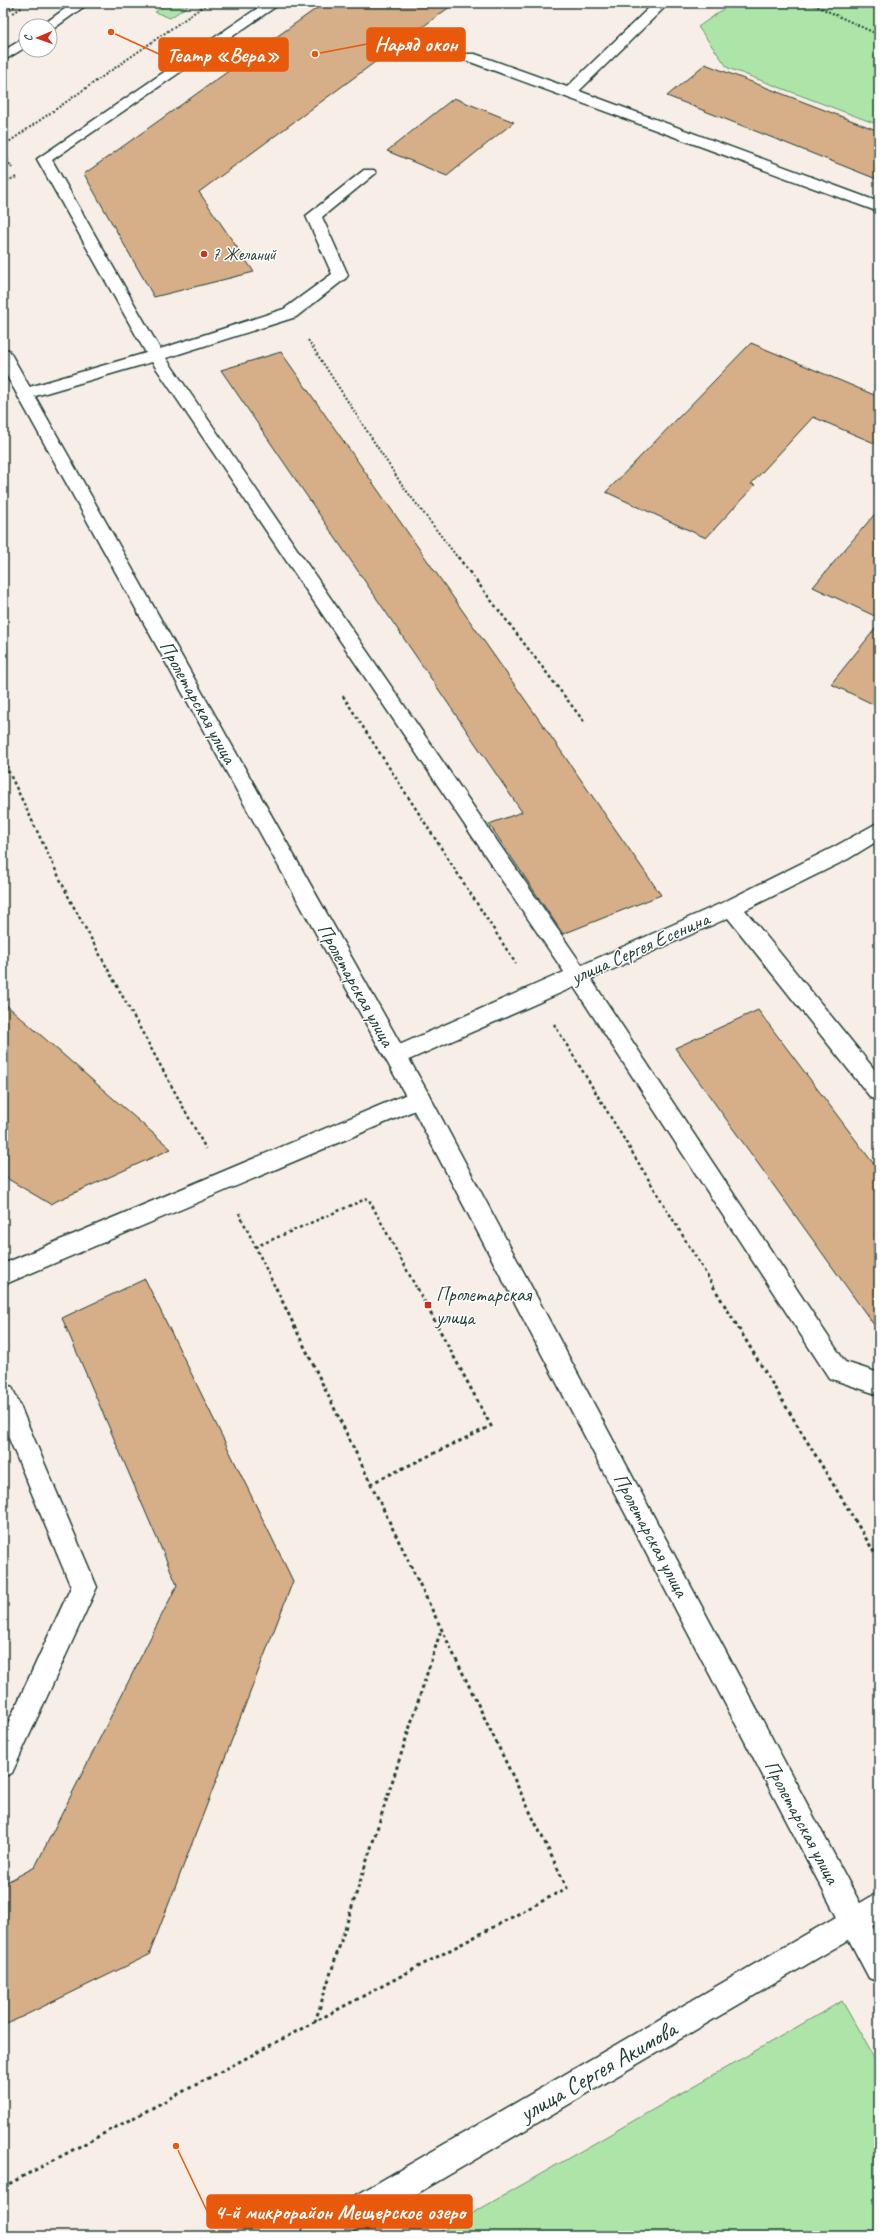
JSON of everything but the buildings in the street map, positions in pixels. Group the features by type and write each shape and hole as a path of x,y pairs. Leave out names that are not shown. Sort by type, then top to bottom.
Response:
{"main road":[{"path":"58,19 82,3"},
{"path":"274,3 44,159 156,356 578,976 837,1370 879,1384"},
{"path":"569,93 662,3"},
{"path":"3,57 18,47"},
{"path":"470,57 879,207"},
{"path":"25,394 156,356 290,312 340,275 314,216 369,173"},
{"name":"Пролетарская улица","path":"3,354 419,1098 879,1968"},
{"name":"улица Сергея Есенина","path":"396,1056 731,908 841,853 879,830"},
{"path":"731,908 879,1091"},
{"path":"3,1275 419,1098"},
{"path":"3,1395 84,1587 3,1764"},
{"name":"улица Сергея Акимова","path":"316,2236 879,1906"}],"path":[{"path":"3,14 20,3"},
{"path":"3,146 208,3"},
{"path":"810,3 879,35"},
{"path":"3,182 17,177"},
{"path":"290,312 402,485 585,723"},
{"path":"3,760 70,900 223,1181 567,1888 3,2187"},
{"path":"536,994 879,1560"},
{"path":"255,1247 368,1198 491,1426 370,1484"},
{"path":"315,2022 441,1629"}],"green space":[{"path":"167,3 192,3 170,18 155,12"},
{"path":"732,3 879,3 879,125 728,68 698,27"},
{"path":"842,2001 879,2066 879,2236 433,2236"}],"place":[{"name":"Театр «Вера»","path":"111,32"},
{"name":"Наряд окон","path":"315,54"},
{"name":"7 Желаний","path":"204,254"},
{"name":"Пролетарская улица","path":"428,1305"},
{"name":"4-й микрорайон Мещерское озеро","path":"176,2146"}]}
